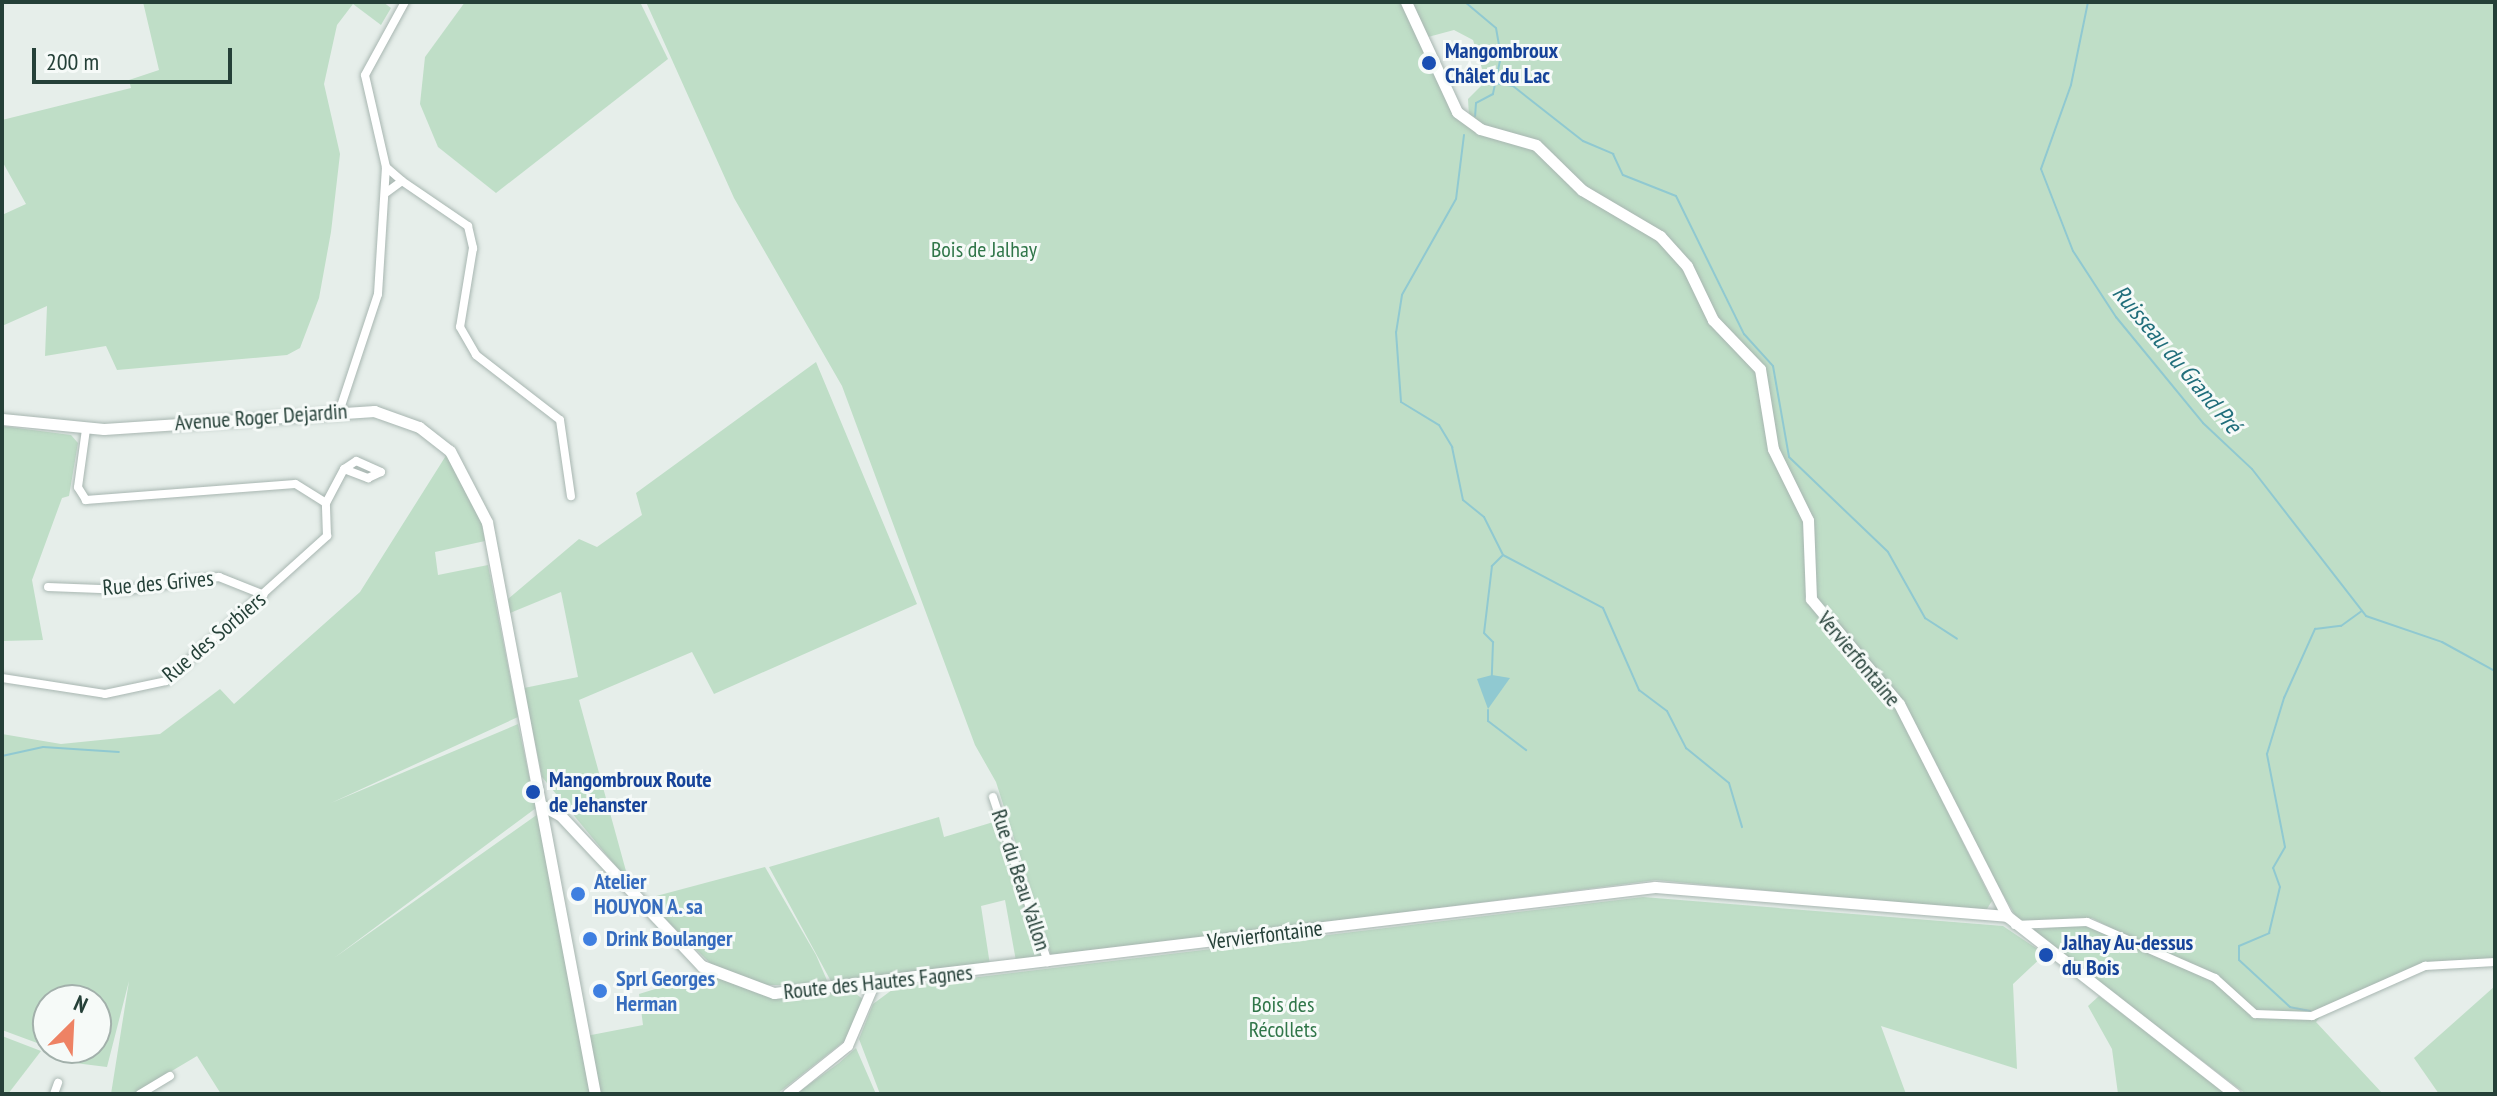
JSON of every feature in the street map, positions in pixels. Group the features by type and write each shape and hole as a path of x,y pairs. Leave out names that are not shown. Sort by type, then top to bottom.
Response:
{"main road":[{"name":"Vervierfontaine","path":"1406,2 1457,112 1476,128 1536,145 1582,190 1660,236 1687,266 1717,326 1760,369 1769,388 1773,449 1808,520 1811,599 1899,704 2011,921 2235,1094"},
{"name":"Avenue Roger Dejardin","path":"2,419 86,429 340,409 374,411 419,427 450,451 474,486 541,805 595,1094"},
{"name":"Route des Hautes Fagnes","path":"541,805 560,815 686,951 718,975 783,993 1048,963"},
{"name":"Vervierfontaine","path":"1048,963 1655,887 2011,921"}],"street":[{"path":"340,409 378,294 387,192 386,167 365,75 405,2"},
{"path":"386,167 468,226 473,248 460,327 476,355 560,420 571,496"},
{"path":"387,192 402,181"},
{"path":"86,429 78,487 95,503 295,484 326,503"},
{"name":"Rue des Sorbiers","path":"2,678 89,694 146,689 173,676 323,542 326,503 344,469"},
{"name":"Rue des Grives","path":"48,587 126,590 219,577 264,595"},
{"name":"Rue du Beau Vallon","path":"993,797 1048,963"},
{"name":"Vervierfontaine","path":"2011,921 2087,922 2215,978 2255,1014 2312,1016 2425,966 2495,962"},
{"path":"788,1094 853,1040 874,985"},
{"path":"140,1094 170,1076"},
{"path":"54,1094 58,1083"}],"green space":[{"path":"143,2 383,2 391,8 381,25 353,4 337,25 324,84 340,154 331,232 319,298 300,348 287,355 117,370 106,346 45,356 47,306 2,326 2,215 26,204 2,161 2,120 131,88 129,80 159,70"},
{"path":"465,2 640,2 668,59 496,193 438,147 420,104 425,57"},
{"name":"Bois de Jalhay","path":"646,2 2495,2 2495,960 2438,961 2321,1016 2316,1022 2383,1094 2246,1094 2031,931 2078,923 2199,974 2092,918 2032,926 2018,920 1912,740 1992,901 1985,912 1656,880 1052,958 996,782 975,745 842,386 734,198","holes":["1454,30 1473,40 1486,81 1468,99 1469,117 1457,107 1428,37"]},
{"path":"816,362 917,604 714,694 692,652 579,700 629,882 542,777 524,688 578,677 561,592 510,613 508,599 579,539 597,547 642,515 636,493"},
{"path":"2,426 71,435 78,443 69,496 62,498 32,580 43,640 2,641"},
{"path":"447,454 479,508 485,541 435,552 438,575 488,565 518,717 331,803 518,724 536,808 334,958 538,814 590,1094 221,1094 197,1056 133,1094 111,1094 129,981 112,1047 112,984 32,984 32,1041 2,1030 2,734 61,744 160,734 220,689 234,704 360,592"},
{"path":"939,817 944,837 1000,820 1043,960 1016,961 1005,900 981,906 990,965 833,985 769,867"},
{"path":"765,867 816,955 829,985 758,985 713,966 645,899"},
{"name":"Bois des Récollets","path":"1643,897 2003,926 2045,954 2013,984 2017,1069 1881,1026 1906,1094 880,1094 859,1039 873,1004 896,987"},
{"path":"707,973 759,994 851,990 864,1000 852,1035 777,1094 598,1094 586,1036 643,1025 639,994"},
{"path":"2495,986 2495,1094 2439,1094 2414,1058"},
{"path":"2099,996 2228,1094 2118,1094 2112,1049 2088,1006"},
{"path":"2,1036 32,1048 32,1063 8,1094 2,1094"},
{"path":"856,1048 876,1094 796,1094 839,1063"}],"water":[{"path":"1492,675 1510,678 1488,709 1477,679"}],"waterway":[{"path":"1465,2 1496,28 1501,56 1493,94 1476,103 1475,116"},
{"name":"Ruisseau du Grand Pré","path":"2088,2 2071,85 2041,169 2073,251 2116,317 2203,423 2252,469 2366,616 2442,642 2495,671"},
{"path":"1494,83 1513,86 1583,141 1613,154 1623,175 1676,196 1744,334 1773,366 1789,457 1888,552 1925,618 1957,639"},
{"path":"1464,135 1456,199 1402,295 1396,332 1401,402 1439,425 1452,447 1463,500 1484,517 1503,555 1492,566 1484,633 1493,642 1492,675"},
{"path":"1503,555 1603,608 1639,690 1667,711 1686,748 1729,783 1742,827"},
{"path":"2310,1011 2290,1007 2239,960 2239,946 2269,933 2280,887 2273,868 2285,847 2267,754 2284,698 2315,629 2341,626 2362,611"},
{"path":"1488,710 1488,721 1526,750"},
{"path":"2,756 43,747 119,752"}],"place":[{"name":"Mangombroux Châlet du Lac","path":"1429,63"},
{"name":"Mangombroux Route de Jehanster","path":"533,792"},
{"name":"Atelier HOUYON A. sa","path":"578,894"},
{"name":"Drink Boulanger","path":"590,939"},
{"name":"Jalhay Au-dessus du Bois","path":"2046,955"},
{"name":"Sprl Georges Herman","path":"600,991"}]}
